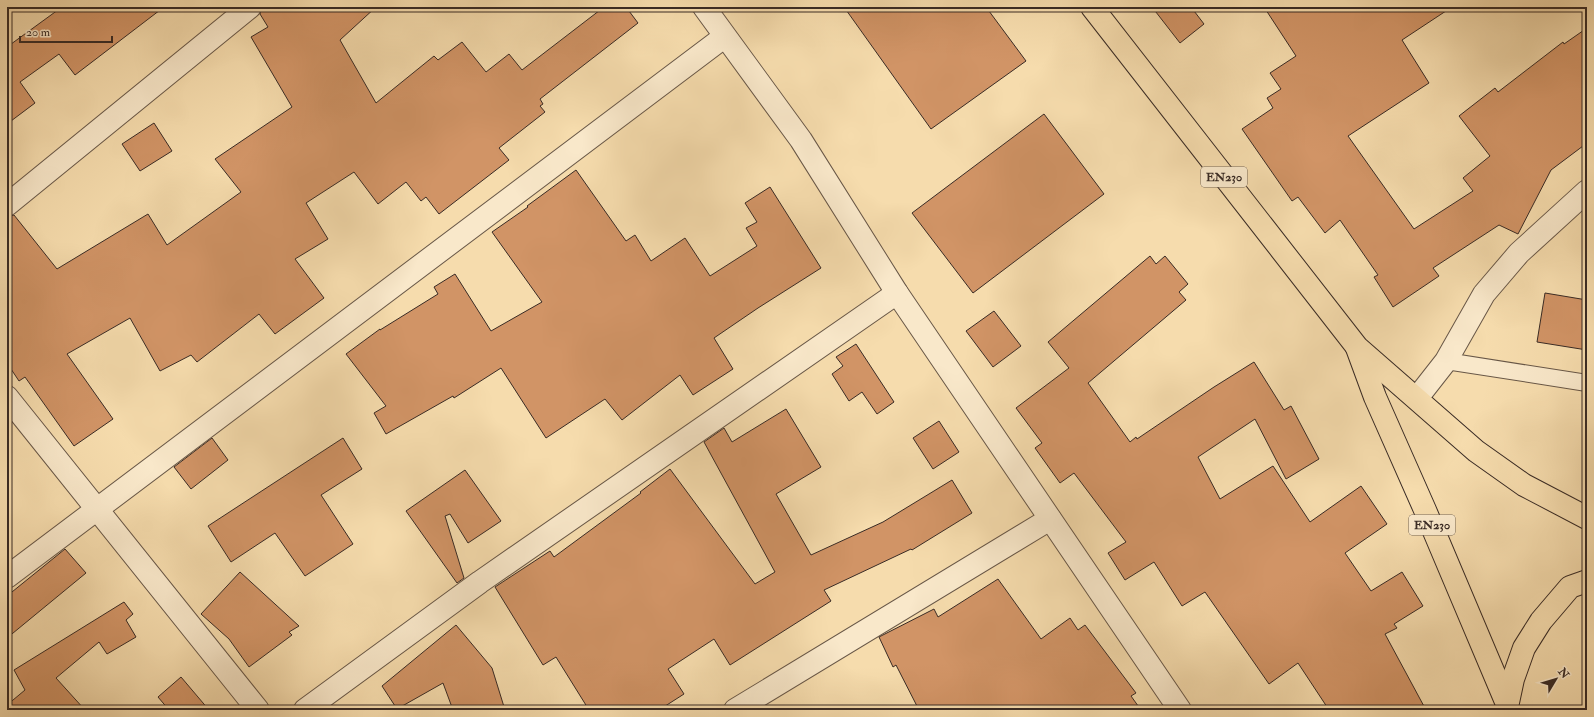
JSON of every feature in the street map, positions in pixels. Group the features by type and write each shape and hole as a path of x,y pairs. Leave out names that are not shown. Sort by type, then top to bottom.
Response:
{"main road":[{"name":"EN230","path":"1092,7 1356,347 1417,398 1476,451 1524,485 1587,518"},
{"name":"EN230","path":"1356,347 1375,397 1425,510 1507,707"},
{"name":"EN230","path":"1507,707 1513,679 1524,648 1541,621 1570,587 1587,581"}],"street":[{"path":"7,205 250,7"},
{"path":"704,7 724,37 801,140 898,293 1180,710"},
{"path":"7,577 724,37"},
{"path":"1417,398 1446,361 1484,294 1514,259 1587,191"},
{"path":"305,710 480,582 898,293"},
{"path":"7,397 258,710"},
{"path":"735,710 1050,519"}],"lane":[{"path":"1446,361 1587,383"}],"building":[{"path":"62,7 164,7 75,75 59,54 20,82 35,103 7,124 7,47"},
{"path":"262,7 376,7 340,40 376,103 434,56 438,60 462,42 486,72 509,54 522,70 604,7 626,7 638,23 540,99 543,104 540,106 545,112 499,148 509,160 439,214 426,197 421,201 406,182 378,204 354,172 306,203 328,239 295,259 324,298 275,334 259,314 197,362 191,355 160,371 130,318 67,354 113,419 74,446 25,377 19,381 7,363 7,217 14,215 57,269 148,214 167,245 241,192 215,159 292,107 251,37 268,27 260,14"},
{"path":"844,7 986,7 1026,61 931,129"},
{"path":"1152,7 1191,7 1204,24 1180,43"},
{"path":"1264,7 1452,7 1402,40 1429,83 1348,136 1414,229 1473,191 1463,178 1490,156 1459,116 1495,88 1498,92 1563,42 1564,44 1587,28 1587,143 1551,170 1518,234 1499,225 1433,268 1439,276 1393,307 1374,277 1378,275 1340,220 1325,233 1298,197 1292,201 1242,129 1273,108 1267,98 1281,89 1270,73 1296,56"},
{"path":"1044,114 1104,194 973,293 912,213"},
{"path":"154,123 172,151 140,171 122,144"},
{"path":"576,170 626,241 635,235 651,261 685,238 710,276 757,246 746,228 757,222 745,203 770,187 821,268 714,338 733,369 693,395 680,375 622,420 605,399 546,438 501,368 454,398 453,396 386,434 374,413 386,406 346,354 380,329 438,294 434,287 455,274 491,331 542,302 492,232 528,207 527,206"},
{"path":"1150,256 1156,264 1165,256 1188,284 1179,292 1186,300 1088,383 1130,442 1136,437 1137,439 1254,362 1284,410 1291,406 1319,459 1286,479 1255,419 1198,457 1220,499 1273,466 1310,522 1361,486 1387,524 1345,553 1371,591 1402,572 1423,606 1394,624 1397,628 1385,634 1426,710 1329,710 1298,663 1269,684 1205,592 1182,606 1154,562 1125,580 1108,553 1126,542 1074,473 1060,483 1035,448 1042,443 1016,408 1069,368 1048,342"},
{"path":"1545,293 1587,300 1587,350 1537,342"},
{"path":"994,311 1021,346 993,367 966,331"},
{"path":"856,344 894,402 877,414 862,392 849,401 832,374 843,366 836,357"},
{"path":"786,409 821,467 776,494 811,555 883,522 952,480 972,513 912,550 911,549 824,590 831,601 730,665 714,639 668,669 684,694 659,710 589,710 556,657 543,665 495,587 550,551 554,557 641,493 640,492 670,469 755,584 775,572 704,442 724,428 732,442"},
{"path":"939,421 959,452 933,469 913,438"},
{"path":"212,438 228,460 191,489 174,467"},
{"path":"343,438 362,469 321,495 353,544 305,576 275,533 231,562 208,526"},
{"path":"465,470 501,521 468,543 450,514 445,516 464,578 457,583 406,511"},
{"path":"65,549 86,573 7,638 7,596"},
{"path":"240,572 299,626 289,632 292,635 249,667 229,639 201,614"},
{"path":"998,579 1041,639 1070,618 1078,630 1085,625 1136,693 1131,696 1141,710 919,710 896,665 893,667 879,637 934,609 938,617"},
{"path":"124,602 133,614 126,620 136,637 107,654 99,642 56,678 85,710 7,710 7,705 25,690 14,670"},
{"path":"456,625 492,668 505,710 453,710 443,683 397,709 382,686"},
{"path":"181,677 209,710 169,710 158,697"}]}
